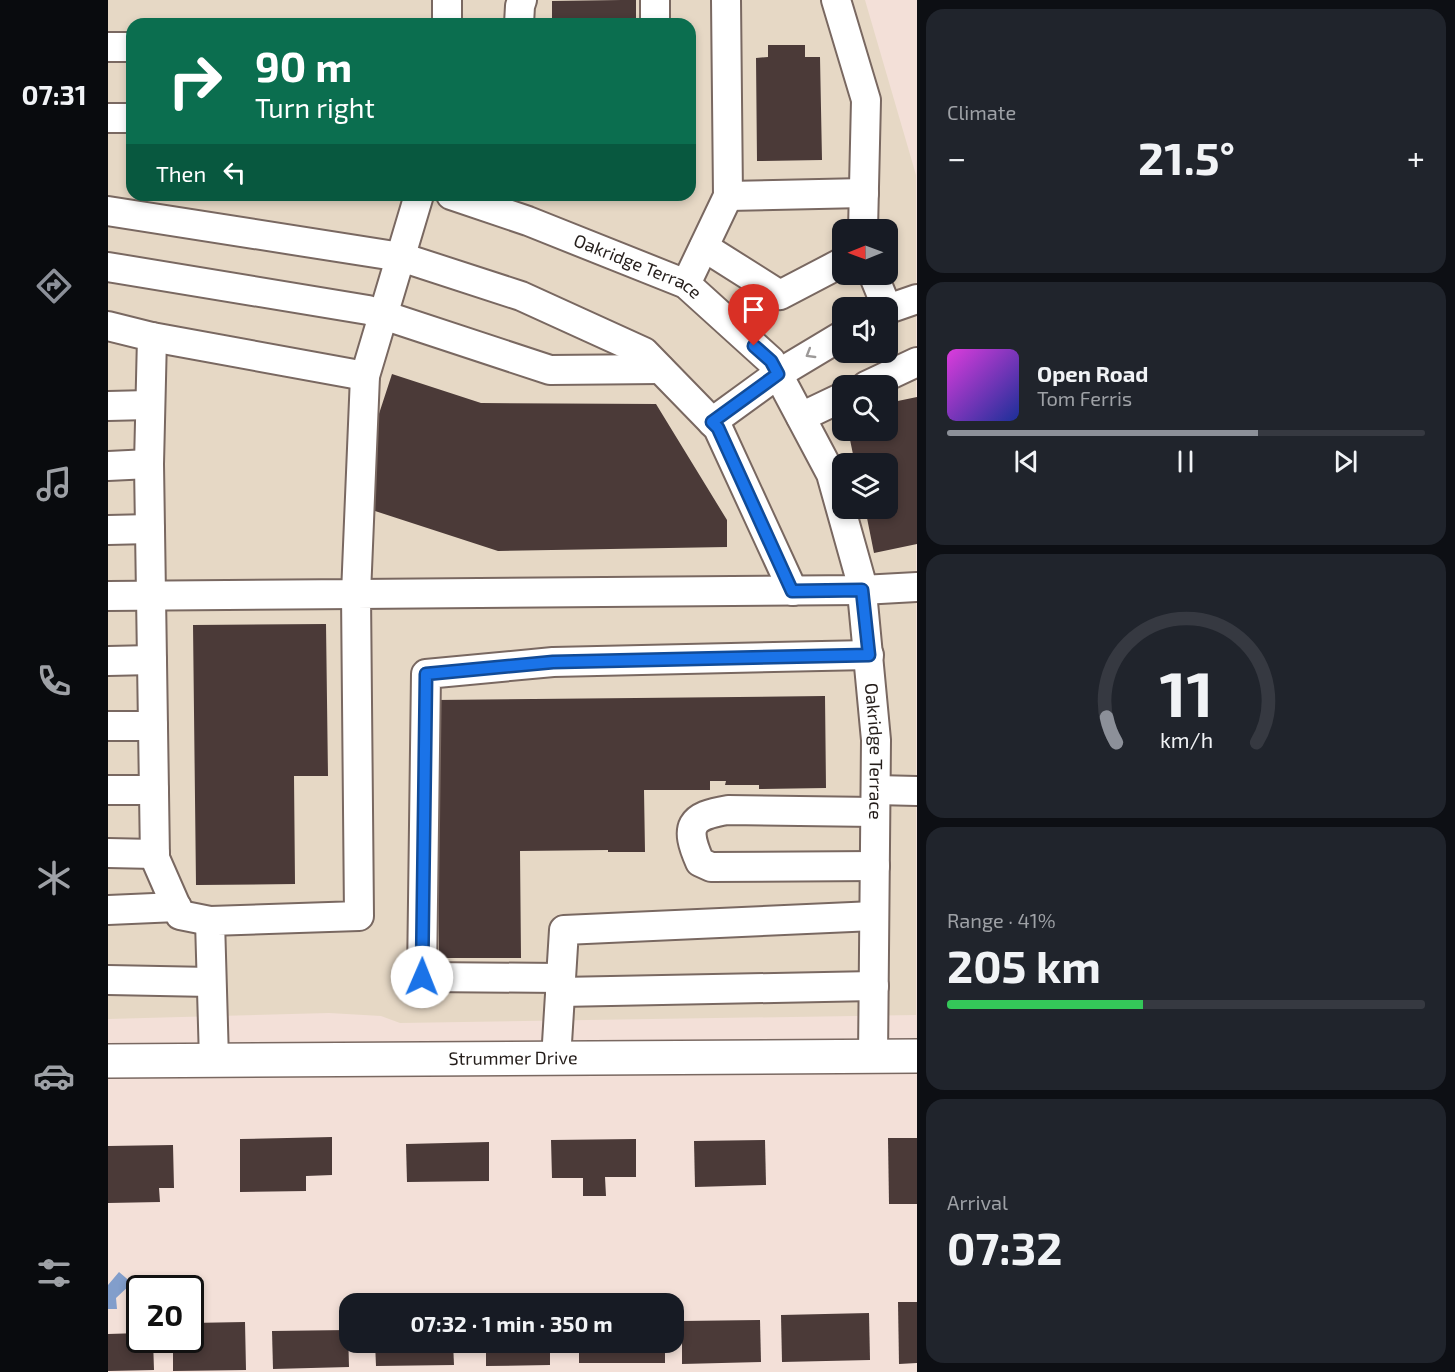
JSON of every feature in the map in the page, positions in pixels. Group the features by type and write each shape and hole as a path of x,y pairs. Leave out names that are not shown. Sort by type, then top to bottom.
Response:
{"main road":[{"name":"Strummer Drive","path":"108,1061 916,1056"}],"street":[{"path":"447,0 447,18"},
{"path":"519,18 522,0"},
{"path":"655,0 655,18"},
{"path":"686,284 728,196 726,0"},
{"path":"836,0 866,100 863,219"},
{"path":"108,47 126,47"},
{"path":"108,118 126,118"},
{"path":"728,196 864,193"},
{"path":"152,337 148,464 155,858 180,915 210,921 359,916 356,594 365,376 417,201"},
{"name":"Oakridge Terrace","path":"486,201 516,206 686,284 771,361 831,474 861,580 876,740 873,1057"},
{"path":"108,211 401,257 521,296 644,352 718,428 792,591"},
{"path":"704,247 780,295 832,268"},
{"path":"108,267 384,314 550,370 660,369"},
{"path":"898,305 916,299"},
{"path":"108,326 152,337 365,376"},
{"path":"712,422 778,374 832,342"},
{"path":"889,375 916,362"},
{"path":"801,417 832,402"},
{"path":"108,406 149,405"},
{"path":"108,466 148,464"},
{"path":"108,530 150,529"},
{"path":"108,597 792,591 862,590 916,586"},
{"path":"869,655 553,662 426,674 422,977 560,985 874,986"},
{"path":"108,661 152,660"},
{"path":"108,726 153,726"},
{"path":"108,790 153,790"},
{"path":"875,866 711,867 700,862 691,835 693,825 700,817 710,813 875,801 916,791"},
{"path":"108,853 155,854"},
{"path":"108,910 177,907"},
{"path":"556,1059 564,930 874,916"},
{"path":"210,921 214,1060"},
{"path":"108,980 212,982"}],"shaded area":[{"path":"108,0 865,0 916,175 916,1015 400,1023 381,1016 329,1013 108,1019"}],"water":[{"path":"119,1272 126,1278 126,1289 116,1298 117,1309 108,1309 108,1285"}],"building":[{"path":"636,0 636,18 552,18 552,1"},
{"path":"768,45 805,45 805,57 820,57 822,160 757,161 756,58 768,57"},
{"path":"392,374 481,403 656,404 727,520 727,547 498,551 375,511 375,426"},
{"path":"917,397 917,544 874,553 867,519 898,519 898,453 853,453 850,441 898,441 898,401"},
{"path":"326,624 328,776 294,776 295,884 196,885 193,625"},
{"path":"825,696 826,788 759,789 759,785 725,785 726,781 710,781 710,790 644,790 645,852 520,851 521,958 439,958 436,700"},
{"path":"332,1137 332,1175 306,1176 306,1191 240,1192 240,1139"},
{"path":"888,1138 917,1138 917,1204 889,1204"},
{"path":"636,1139 636,1177 605,1177 606,1196 583,1196 583,1178 552,1178 551,1140"},
{"path":"765,1140 766,1185 695,1187 694,1141"},
{"path":"489,1142 489,1181 407,1182 406,1144"},
{"path":"173,1145 174,1188 159,1188 160,1202 108,1203 108,1146"},
{"path":"898,1302 917,1302 917,1363 899,1364"},
{"path":"869,1313 870,1360 782,1362 781,1315"},
{"path":"760,1320 761,1362 682,1364 684,1321"},
{"path":"245,1322 246,1370 173,1371 173,1353 204,1353 204,1323"},
{"path":"339,1330 339,1353 349,1353 349,1367 273,1369 272,1331"},
{"path":"126,1333 126,1353 153,1353 154,1370 108,1371 108,1334"},
{"path":"375,1353 453,1353 454,1365 376,1366"},
{"path":"486,1353 550,1353 550,1365 486,1366"},
{"path":"579,1353 665,1353 665,1363 579,1363"}],"route":[{"path":"422,977 426,674 553,662 869,655 862,590 792,591 718,428 712,422 778,374 771,361 754,346"}]}
